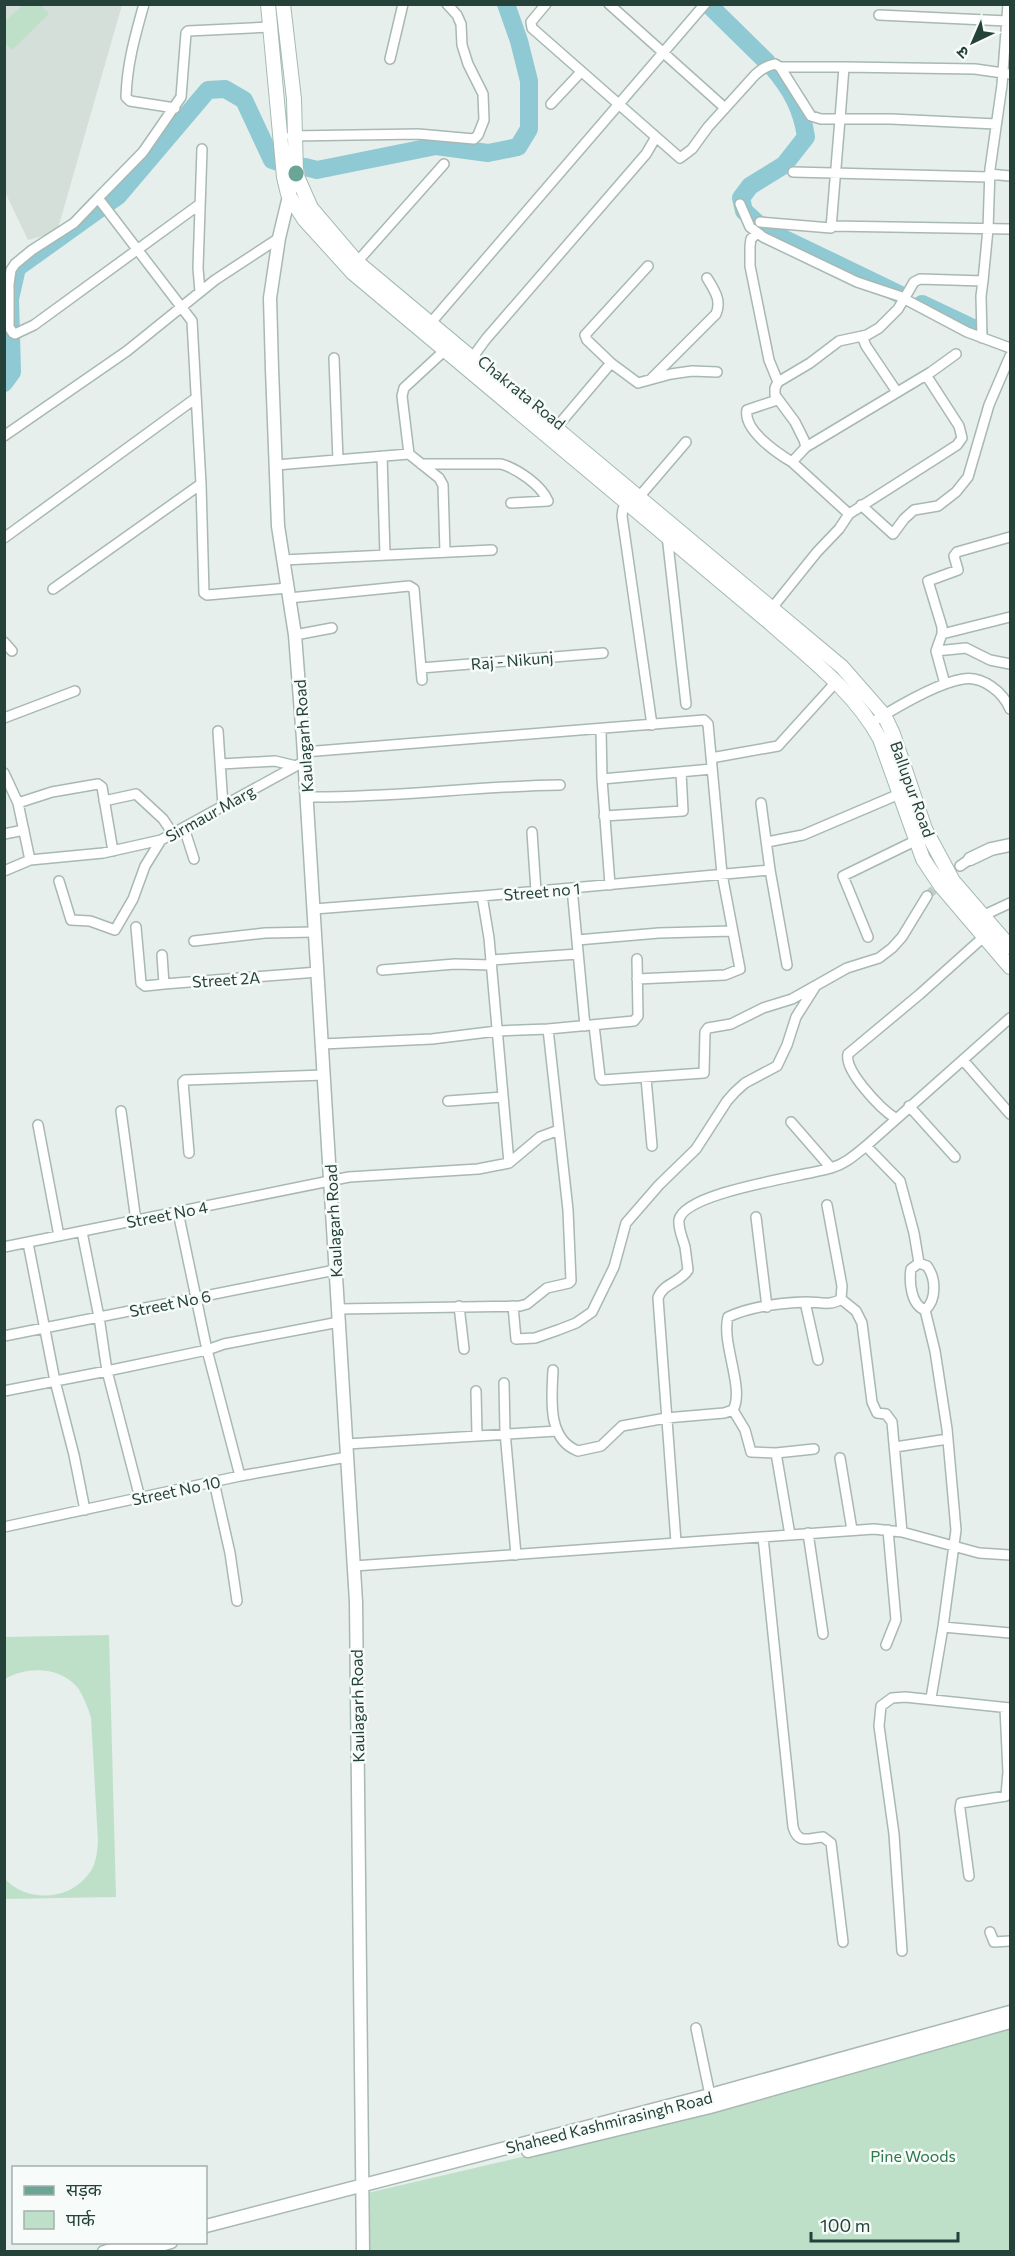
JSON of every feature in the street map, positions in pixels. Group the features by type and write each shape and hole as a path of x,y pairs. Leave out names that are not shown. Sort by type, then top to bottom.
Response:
{"main road":[{"name":"Chakrata Road","path":"268,4 288,136 296,174 310,208 357,262 426,327 444,351 772,608 842,667 877,719 880,739"},
{"name":"Chakrata Road","path":"283,4 294,99 288,136 288,194 304,219 352,273 472,358 556,428 634,500 667,535 770,622 877,719"},
{"name":"Ballupur Road","path":"877,719 892,734 906,792 922,837 1011,967"},
{"name":"Ballupur Road","path":"880,739 906,792"},
{"name":"Ballupur Road","path":"988,932 1011,947"}],"street":[{"path":"144,4 132,44 126,97 130,102 175,108"},
{"path":"390,59 403,4"},
{"path":"546,4 531,22 532,28 617,105 682,158 762,68 775,64 780,67 811,116 821,119 891,119 996,124"},
{"path":"609,4 726,108"},
{"path":"426,327 705,4"},
{"path":"982,338 981,296 988,229 989,175 996,124 1007,73 1008,4"},
{"path":"288,136 418,134 474,139 484,120 483,94 468,64 462,45 461,24 457,15 445,5"},
{"path":"879,15 1007,21"},
{"path":"201,204 34,325 15,334 10,329 9,278 15,264 74,223 143,152 182,97 186,33 188,31 271,27"},
{"path":"780,67 975,69 1007,73"},
{"path":"831,226 844,67"},
{"path":"551,104 581,72"},
{"path":"472,358 646,154 656,137"},
{"path":"200,292 198,268 202,149"},
{"path":"357,262 444,164"},
{"path":"793,172 1011,176"},
{"name":"Kaulagarh Road","path":"296,174 288,194 270,298 278,526 295,635 302,759 307,797 354,1566 363,2252"},
{"path":"98,198 192,321 201,484 204,593 207,595 289,593 409,586 414,589 422,680"},
{"path":"740,204 746,221 757,233 814,263 857,282 904,298 982,338 1011,348"},
{"path":"760,222 831,228 831,226 1011,229"},
{"path":"757,233 750,246 750,266 769,360 778,382"},
{"path":"4,436 126,351 180,306 279,238"},
{"path":"648,266 585,335 586,340 638,383 692,371 717,372"},
{"path":"651,380 716,314 719,306 717,296 707,278"},
{"path":"806,447 795,422 777,400 774,388 778,382 810,363 839,341 862,336 879,328 892,317 914,282 920,279 984,281"},
{"path":"862,336 866,346 897,392"},
{"path":"444,351 404,388 402,396 409,454 439,478 443,485 445,552"},
{"path":"792,462 806,447 926,375 956,354"},
{"path":"861,505 893,534 914,510 934,508 956,492 968,477 990,405 1011,356"},
{"path":"334,358 338,460"},
{"path":"556,428 611,363"},
{"path":"772,608 849,514 949,450 962,438 959,426 926,375"},
{"path":"4,538 196,398"},
{"path":"777,400 747,410 750,426 766,443 792,462 849,514"},
{"path":"652,725 622,516 623,509 634,500 686,442"},
{"path":"276,465 409,454"},
{"path":"382,456 385,555"},
{"path":"421,464 501,464 512,467 543,492 548,501 511,503"},
{"path":"53,589 201,484"},
{"path":"667,535 686,704"},
{"path":"945,684 936,651 942,634 928,581 958,570 955,553 1011,537"},
{"path":"283,560 492,550"},
{"path":"942,634 1011,617"},
{"path":"295,635 332,628"},
{"path":"4,642 12,651"},
{"path":"936,651 968,649 990,660 1011,664"},
{"name":"Raj - Nikunj","path":"421,668 603,653"},
{"path":"877,719 945,684 965,678 978,680 1000,692 1011,709"},
{"path":"711,758 778,746 836,682"},
{"path":"4,718 75,691"},
{"path":"221,765 704,720 708,724 722,874 740,967 736,972 725,975 637,979"},
{"path":"601,729 604,816 610,885"},
{"path":"218,731 223,806"},
{"name":"Sirmaur Marg","path":"4,871 30,860 112,851 161,840 302,759"},
{"path":"602,779 712,769"},
{"path":"604,816 683,811 681,772"},
{"path":"4,773 18,803 30,860"},
{"path":"18,803 52,792 98,784 102,787 112,851"},
{"path":"307,797 352,797 525,785 560,785"},
{"path":"767,842 803,835 906,792"},
{"path":"104,801 136,794 163,819 173,834"},
{"path":"761,803 787,965"},
{"path":"184,828 194,859"},
{"path":"4,834 24,830"},
{"path":"532,832 536,891"},
{"path":"868,937 844,874 922,837"},
{"path":"59,881 71,920 90,921 115,930 132,899 145,866 161,840"},
{"path":"965,863 991,849 1011,845"},
{"name":"Street no 1","path":"314,909 770,870"},
{"path":"572,888 578,954 589,1025 602,1080 704,1073 705,1032 708,1028 731,1024 763,1008 792,999 847,968 879,958 902,937 927,896"},
{"path":"482,896 491,963 509,1163"},
{"path":"977,919 1011,903"},
{"path":"136,927 141,983 145,986 164,984 162,955"},
{"path":"577,940 659,933 732,931"},
{"path":"194,941 265,933 315,932"},
{"path":"895,1119 869,1093 848,1063 848,1054 920,994 988,932"},
{"path":"382,970 491,963 578,954"},
{"path":"322,1044 432,1039 637,1019 637,959"},
{"name":"Street 2A","path":"164,984 318,972"},
{"path":"513,1306 516,1339 535,1338 558,1330 576,1323 592,1312 614,1267 626,1223 659,1185 696,1149 735,1092 745,1083 777,1066 796,1017 815,987"},
{"path":"676,1542 658,1298 663,1288 677,1281 688,1270 685,1246 679,1227 681,1215 687,1209 712,1197 789,1176 831,1168 848,1160 1011,1018"},
{"path":"4,1391 207,1350 338,1316 459,1306 527,1304 547,1288 571,1281 568,1209 548,1029"},
{"path":"963,1060 1011,1114"},
{"path":"189,1153 183,1082 185,1080 324,1075"},
{"path":"646,1078 652,1146"},
{"path":"448,1101 503,1097"},
{"path":"909,1106 955,1157"},
{"path":"121,1111 136,1221"},
{"path":"791,1122 831,1168"},
{"path":"38,1125 59,1236"},
{"path":"509,1163 540,1137 559,1130"},
{"path":"866,1146 900,1181 914,1233 919,1263"},
{"name":"Street No 4","path":"4,1247 349,1177 478,1169 509,1163"},
{"path":"827,1205 842,1286 841,1299"},
{"path":"178,1212 207,1350 240,1476"},
{"path":"756,1217 767,1306"},
{"path":"82,1232 107,1371 140,1498"},
{"path":"28,1243 55,1381 85,1510"},
{"path":"919,1263 927,1266 932,1277 934,1296 925,1310"},
{"path":"919,1263 911,1269 910,1276 916,1303 925,1310"},
{"name":"Street No 6","path":"4,1336 335,1270"},
{"path":"733,1410 737,1399 729,1346 728,1317 767,1306 805,1302 832,1303 841,1299"},
{"path":"841,1299 856,1311 862,1323 872,1402 877,1413 890,1417 895,1447 902,1532"},
{"path":"805,1302 818,1360"},
{"path":"459,1306 464,1349"},
{"path":"925,1310 935,1351 948,1439 956,1539 931,1698"},
{"path":"553,1370 553,1416 557,1431 573,1449 586,1450 601,1446 622,1426 733,1410"},
{"path":"504,1383 505,1432 516,1556"},
{"path":"476,1391 477,1435"},
{"path":"733,1410 745,1430 751,1452 776,1453 814,1449"},
{"name":"Street No 10","path":"4,1527 214,1482 347,1450 505,1432 557,1431"},
{"path":"895,1447 948,1439"},
{"path":"776,1453 790,1534"},
{"path":"840,1458 852,1530"},
{"path":"214,1482 230,1553 237,1601"},
{"path":"354,1566 852,1530 902,1532 979,1553 1011,1555"},
{"path":"886,1645 896,1620 888,1530"},
{"path":"808,1533 823,1634"},
{"path":"763,1537 793,1827 800,1839 823,1837 831,1843 843,1942"},
{"path":"943,1627 1011,1633"},
{"path":"902,1951 894,1834 879,1726 880,1710 885,1701 892,1698 931,1698 1008,1708 1008,1796 962,1803 959,1818 969,1876"},
{"path":"990,1932 994,1942 1011,1941"},
{"name":"Shaheed Kashmirasingh Road","path":"207,2234 1011,2012"},
{"name":"Shaheed Kashmirasingh Road","path":"207,2226 711,2107 1011,2022"},
{"path":"696,2028 710,2096"},
{"path":"104,2252 132,2244"},
{"path":"136,2252 164,2244"}],"shaded area":[{"path":"5,5 122,5 57,232 28,240 5,192"}],"green space":[{"path":"23,5 41,5 49,14 12,50 5,43 5,21"},
{"path":"109,1635 116,1897 5,1899 5,1879 24,1892 46,1896 69,1890 79,1884 94,1864 98,1841 91,1718 84,1699 71,1681 53,1672 33,1670 5,1679 5,1637"},
{"name":"Pine Woods","path":"1010,2025 1010,2251 364,2251 363,2194 711,2113"}],"waterway":[{"path":"305,167 317,170 436,146 488,153 518,147 529,129 529,81 519,41 506,4"},
{"path":"710,6 767,62"},
{"path":"773,68 795,100 802,117 806,137 784,165 750,186 741,198 744,211 764,229 901,295"},
{"path":"111,201 118,196 208,90 225,89 244,100 272,160 278,162"},
{"path":"4,383 12,372 10,299 17,268 98,210"},
{"path":"922,304 979,331"}],"tunnel":[{"path":"927,896 960,866"}]}
